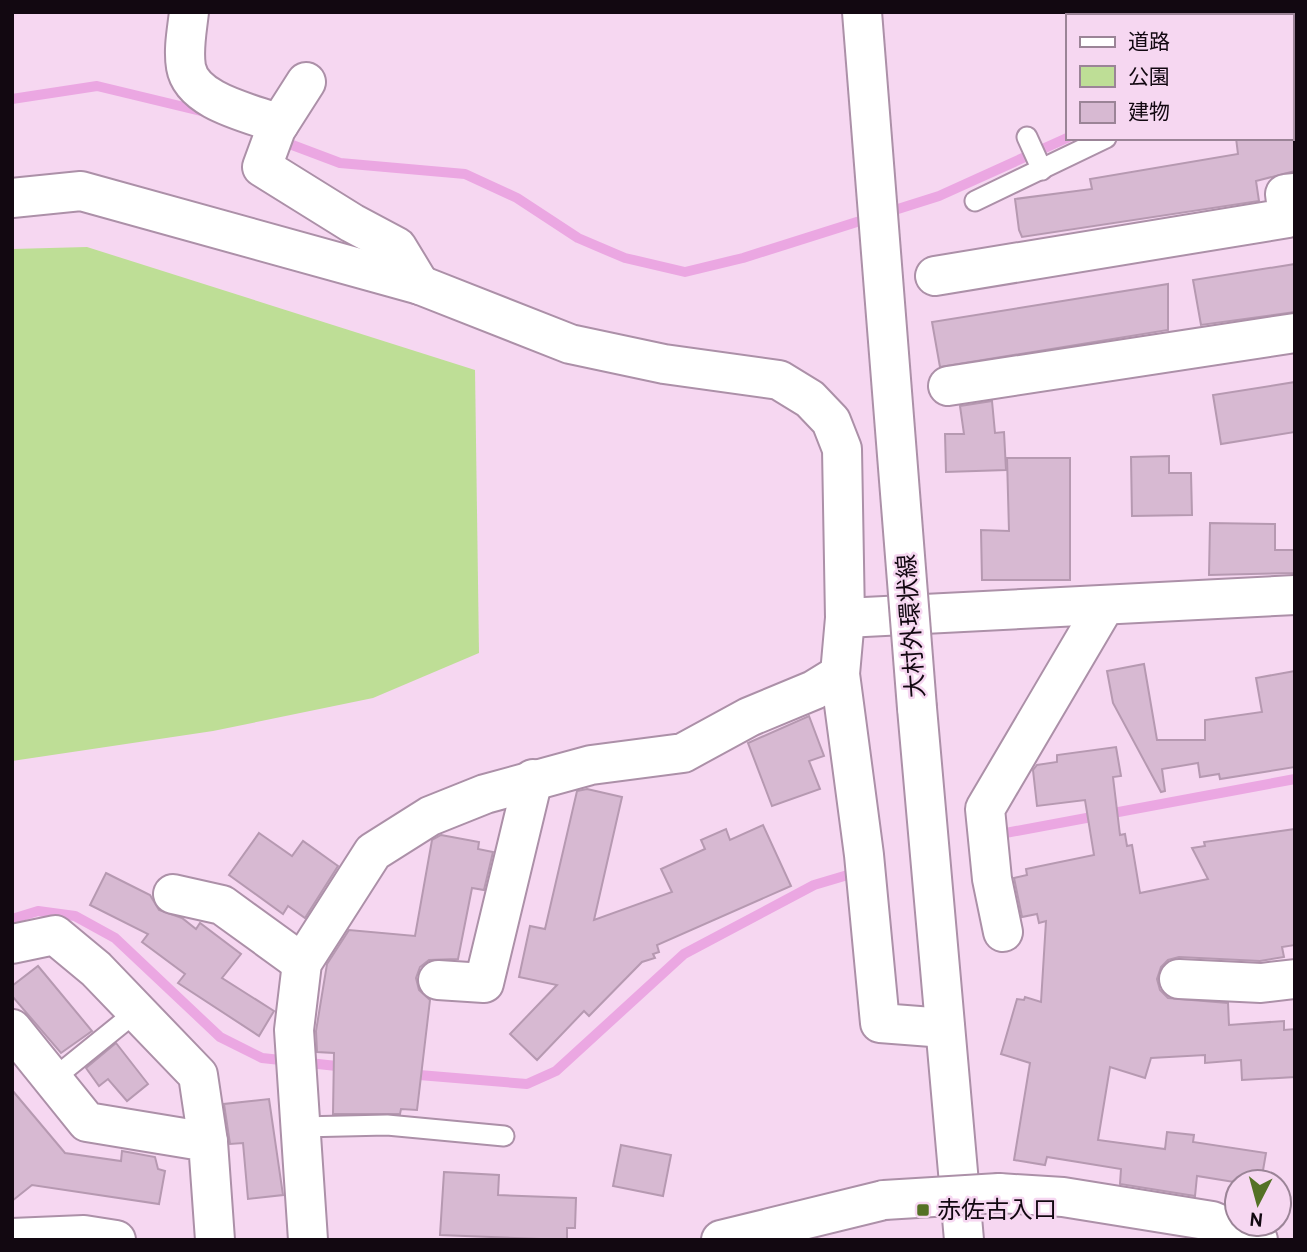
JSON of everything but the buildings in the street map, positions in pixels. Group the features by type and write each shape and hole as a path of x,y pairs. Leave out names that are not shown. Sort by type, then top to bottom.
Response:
{"street":[{"path":"189,12 185,52 191,82 200,91 273,137"},
{"name":"大村外環状線","path":"862,12 917,708 964,1240"},
{"path":"306,82 273,137 262,167 352,223 397,247 420,285"},
{"path":"12,198 81,191 420,285 466,300 570,344 664,364 779,380 810,399 831,421 842,449 845,618 840,674 864,855 880,1023 945,1028"},
{"path":"935,276 1288,218 1284,194 1295,193"},
{"path":"948,386 1295,333"},
{"path":"845,618 1295,595"},
{"path":"1003,932 992,879 985,809 1105,605"},
{"path":"307,1240 294,1030 302,963 373,852 430,816 533,779 591,765 683,753 749,717 814,690 840,674"},
{"path":"438,980 484,983 533,779"},
{"path":"173,894 222,905 302,963"},
{"path":"12,944 55,935 96,969 198,1075 208,1142 215,1240"},
{"path":"1179,979 1261,984 1295,979"},
{"path":"12,1030 87,1122 208,1142"},
{"path":"721,1240 884,1200 999,1193 1063,1197 1212,1221 1258,1240"},
{"path":"12,1238 84,1235 116,1240"}],"lane":[{"path":"1027,137 1041,169"},
{"path":"975,201 1102,140"},
{"path":"52,1079 137,1011"},
{"path":"300,1110 387,1125 504,1136"}],"green space":[{"path":"87,247 475,370 479,653 373,698 213,731 12,761 12,249"}],"waterway":[{"path":"12,99 97,86 205,112"},
{"path":"279,140 340,163 465,174 517,198 578,238 625,258 685,272 743,258 939,196 1066,138"},
{"path":"995,835 1295,779"},
{"path":"407,1074 527,1084 556,1071 684,954 814,885 851,874"},
{"path":"12,919 38,911 75,916 115,938 220,1037 262,1058 346,1067"}],"place":[{"name":"赤佐古入口","path":"923,1210"}]}
